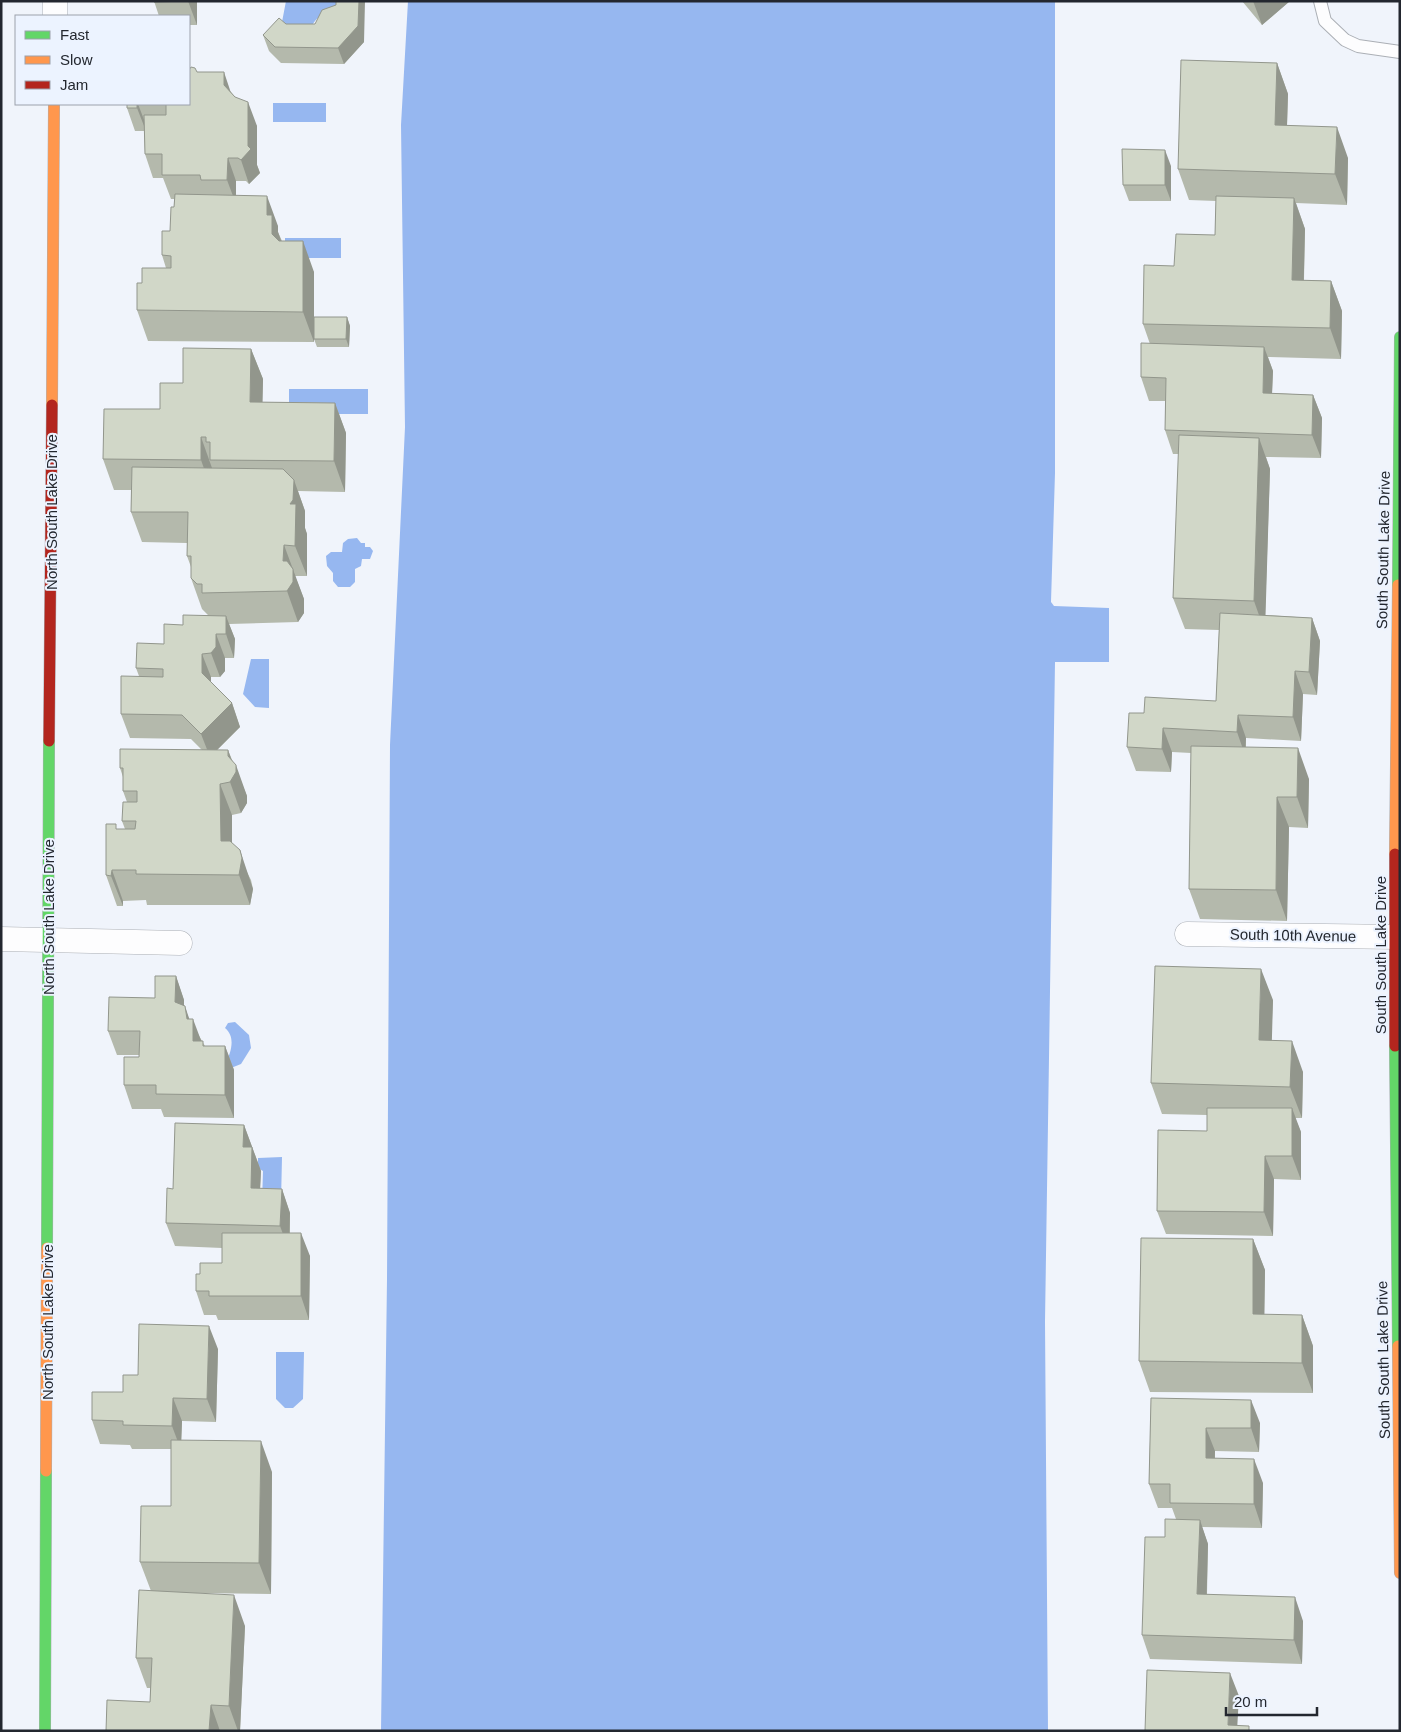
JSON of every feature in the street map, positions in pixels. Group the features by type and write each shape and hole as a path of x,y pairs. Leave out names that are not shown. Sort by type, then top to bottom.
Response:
{"street":[{"path":"55,1 55,15"},
{"name":"North South Lake Drive","path":"46,1731 48,939 54,105"},
{"name":"South South Lake Drive","path":"1400,337 1397,937 1400,1573"},
{"name":"South 10th Avenue","path":"1187,934 1397,937"},
{"path":"1,939 180,943"}],"lane":[{"path":"1320,1 1325,21 1345,40 1358,46 1400,52"}],"water":[{"path":"286,1 340,1 340,6 319,17 312,26 307,38 282,22"},
{"path":"408,1 1055,1 1055,473 1051,602 1054,606 1109,608 1109,662 1055,662 1045,1322 1048,1731 381,1731 387,1279 390,745 405,427 401,125"},
{"path":"273,103 326,103 326,122 273,122"},
{"path":"285,238 341,238 341,258 309,258 285,263"},
{"path":"289,389 368,389 368,414 289,414"},
{"path":"357,538 361,543 365,543 365,547 370,547 373,551 370,559 362,559 361,566 355,569 355,582 350,587 338,587 333,581 333,573 327,566 326,556 331,552 342,552 343,543 348,539"},
{"path":"251,659 269,659 269,708 255,707 243,694"},
{"path":"235,1022 249,1035 251,1048 241,1064 231,1068 226,1063 231,1049 231,1040 225,1028 228,1023"},
{"path":"282,1157 281,1202 262,1202 263,1171 258,1168 258,1158"},
{"path":"276,1352 304,1352 303,1399 293,1408 285,1408 276,1399"}],"building":[{"path":"154,1 188,1 154,2"},
{"path":"336,1 359,1 358,26 338,48 275,47 263,35 279,18 286,24 315,24 322,10 336,5"},
{"path":"1181,60 1277,63 1275,125 1337,127 1335,174 1178,169"},
{"path":"190,68 195,68 197,72 224,72 224,85 235,97 248,102 248,146 251,149 241,160 238,158 228,158 227,180 201,180 200,175 162,175 162,154 145,154 144,115 166,115 166,105 190,105"},
{"path":"127,105 137,105 137,108 127,108"},
{"path":"1122,149 1165,150 1165,185 1123,185"},
{"path":"175,194 267,196 267,215 272,215 272,234 279,241 303,241 303,312 137,310 137,283 142,283 142,268 171,268 171,256 162,255 162,231 170,231 171,207 174,207"},
{"path":"1216,196 1294,198 1292,280 1331,281 1330,328 1143,324 1144,265 1174,266 1176,234 1215,235"},
{"path":"314,317 347,317 346,339 314,339"},
{"path":"1141,343 1264,347 1263,393 1313,395 1312,435 1165,430 1166,378 1141,377"},
{"path":"183,348 251,349 250,402 335,403 334,461 210,460 210,442 206,442 206,437 201,437 201,460 103,459 104,409 160,409 160,383 183,383"},
{"path":"1179,435 1259,438 1254,601 1173,598"},
{"path":"132,467 283,469 294,480 293,500 290,504 296,504 295,546 284,545 283,561 287,561 293,569 293,582 287,591 202,593 202,584 197,584 191,578 191,556 187,556 188,512 131,512"},
{"path":"1220,613 1312,618 1309,672 1295,671 1293,717 1238,715 1237,732 1163,728 1162,749 1127,747 1129,713 1144,713 1145,697 1216,701"},
{"path":"183,615 226,616 226,634 216,634 216,647 211,653 202,654 202,673 232,703 201,734 182,715 121,714 121,676 163,677 163,669 136,668 137,643 164,644 164,624 183,625"},
{"path":"1191,746 1298,748 1297,797 1277,797 1276,890 1189,889"},
{"path":"120,749 228,750 228,756 236,765 236,772 230,782 220,784 221,841 230,841 240,850 242,858 239,875 136,874 136,870 112,870 111,876 106,875 106,824 116,824 116,829 135,829 136,821 122,821 123,802 137,802 137,791 123,791 123,768 120,768"},
{"path":"1155,966 1261,969 1259,1040 1292,1041 1290,1087 1151,1083"},
{"path":"155,976 176,976 175,1002 185,1006 187,1019 193,1019 193,1041 203,1041 203,1046 225,1046 225,1095 156,1094 156,1085 124,1085 124,1057 139,1057 140,1031 108,1031 109,997 155,998"},
{"path":"1207,1108 1292,1108 1292,1156 1265,1156 1264,1212 1157,1211 1158,1130 1207,1131"},
{"path":"175,1123 244,1125 243,1147 252,1147 251,1188 282,1189 280,1226 166,1223 167,1188 173,1189"},
{"path":"222,1233 301,1233 301,1296 209,1296 209,1291 196,1291 196,1274 200,1274 200,1263 222,1263"},
{"path":"1141,1238 1253,1239 1253,1314 1302,1315 1302,1363 1139,1361"},
{"path":"139,1324 209,1326 207,1399 173,1398 172,1426 123,1425 123,1421 92,1420 92,1392 123,1392 123,1375 138,1375"},
{"path":"1151,1398 1251,1400 1251,1428 1206,1428 1206,1458 1254,1459 1254,1504 1170,1503 1170,1484 1149,1484"},
{"path":"171,1440 261,1441 259,1563 140,1562 141,1506 171,1506"},
{"path":"1165,1519 1200,1520 1197,1594 1295,1597 1294,1640 1142,1635 1145,1537 1165,1537"},
{"path":"139,1590 234,1595 229,1706 211,1705 209,1731 106,1731 107,1700 150,1702 152,1658 136,1658"},
{"path":"1147,1670 1230,1673 1228,1725 1249,1726 1249,1731 1145,1731"}],"traffic: fast":[{"path":"1398,585 1400,337"},
{"path":"47,1248 49,741"},
{"path":"1395,1046 1398,1346"},
{"path":"45,1731 46,1471"}],"traffic: slow":[{"path":"52,405 54,105"},
{"path":"1395,854 1398,585"},
{"path":"46,1471 47,1248"},
{"path":"1398,1346 1400,1573"}],"traffic: jam":[{"path":"49,741 52,405"},
{"path":"1395,854 1395,1046"}]}
